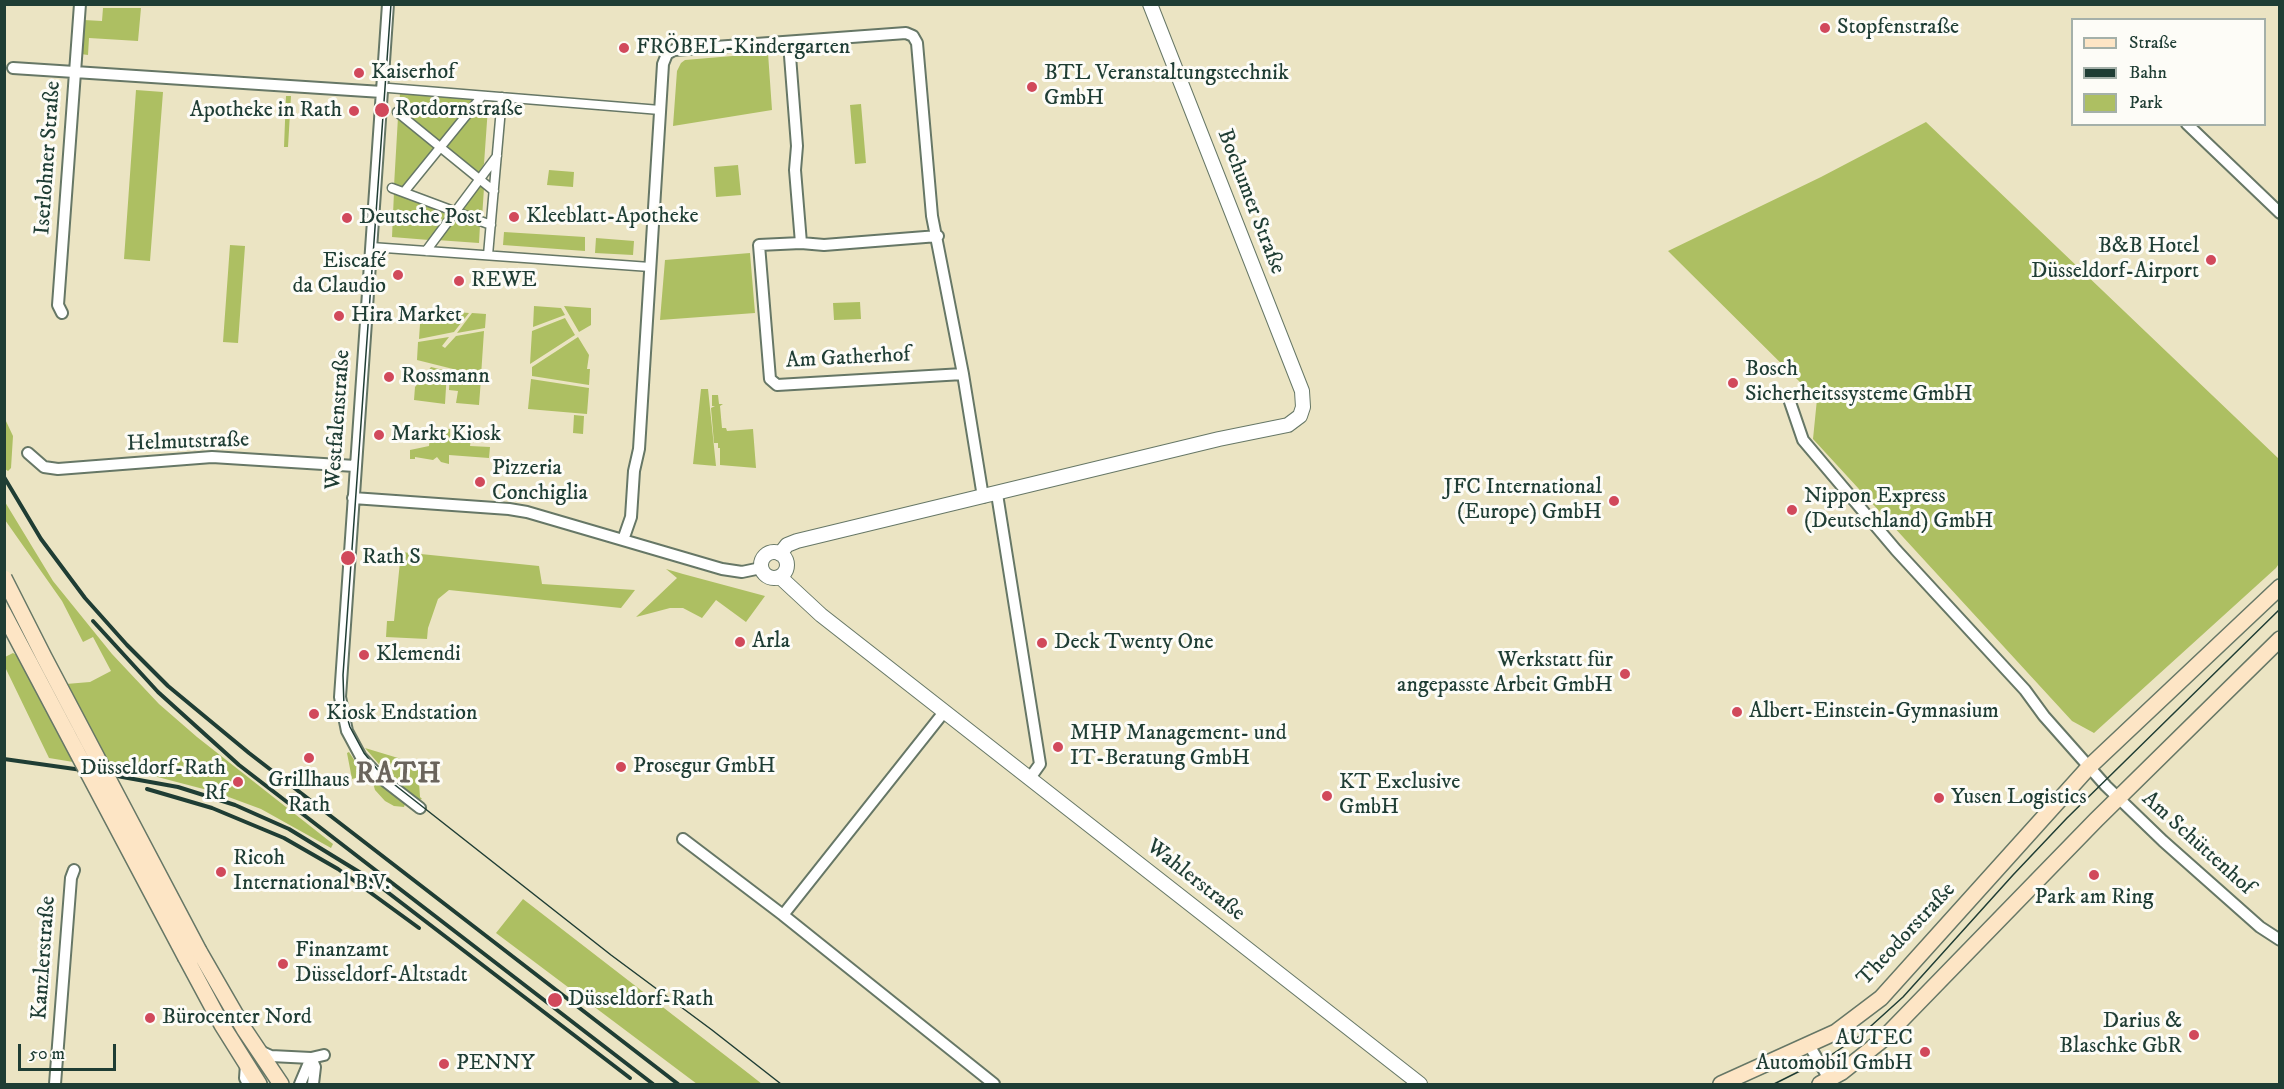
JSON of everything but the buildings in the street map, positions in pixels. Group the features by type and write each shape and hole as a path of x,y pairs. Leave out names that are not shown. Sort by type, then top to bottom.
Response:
{"main road":[{"path":"4,578 246,1064 259,1084"},
{"name":"Theodorstraße","path":"1721,1084 1809,1046 1836,1032 1864,1013 1900,979 2089,767 2280,587"},
{"path":"4,614 192,954 281,1084"},
{"path":"1827,1083 1881,1041 1909,1014 2118,799 2280,639"}],"street":[{"name":"Iserlohner Straße","path":"62,313 58,305 80,4"},
{"name":"Westfalenstraße","path":"388,4 386,90 371,247 340,677 340,708 347,731 362,757 380,777 420,808"},
{"name":"Bochumer Straße","path":"990,495 1219,439 1288,425 1299,416 1303,407 1302,391 1150,4"},
{"path":"623,540 631,517 634,471 639,449 663,64 667,54 674,50 906,33 913,36 917,43 932,216 938,236 963,375 990,495 1040,764 1030,778"},
{"path":"789,42 801,243"},
{"path":"12,68 502,97 660,110"},
{"path":"404,192 482,96"},
{"path":"488,255 502,97"},
{"path":"397,112 494,191"},
{"path":"2189,126 2280,213"},
{"path":"426,251 497,156"},
{"path":"392,188 491,225"},
{"name":"Am Gatherhof","path":"938,236 824,245 801,243 759,245 770,379 777,385 963,375"},
{"path":"371,247 650,267"},
{"path":"1790,402 1803,440 1896,550 2025,690 2044,717 2118,799"},
{"name":"Helmutstraße","path":"28,453 44,467 58,469 212,457 355,465"},
{"path":"780,554 787,544 990,495"},
{"path":"353,498 527,512 722,569 742,572 761,568"},
{"path":"772,552 780,554 787,563 786,571 780,577 769,577 761,568 765,556 772,552"},
{"name":"Wahlerstraße","path":"780,577 821,615 1420,1084"},
{"path":"783,915 944,712"},
{"name":"Am Schüttenhof","path":"2118,799 2260,927 2280,940"},
{"path":"683,839 783,915 994,1084"},
{"name":"Kanzlerstraße","path":"55,1084 71,878 74,870"},
{"path":"1809,1046 1827,1083"},
{"path":"257,1049 271,1056 311,1058 324,1055"},
{"path":"300,1084 311,1058"},
{"path":"311,1058 315,1067 313,1084"},
{"path":"246,1064 245,1078 248,1084"}],"green space":[{"path":"103,8 141,8 138,41 89,38 88,55 81,54 84,20 102,21"},
{"path":"768,53 772,110 673,126 677,71 681,63 685,60"},
{"path":"136,90 163,92 150,261 124,259"},
{"path":"400,93 478,97 440,143 399,111"},
{"path":"286,96 291,96 288,147 284,147"},
{"path":"861,104 866,163 855,164 850,105"},
{"path":"476,106 488,107 484,164 478,174 444,146"},
{"path":"398,117 436,149 403,189 394,186"},
{"path":"1926,122 2279,459 2280,562 2276,568 2094,733 2072,721 1813,439 1817,399 1668,251 1821,177"},
{"path":"738,165 741,195 716,197 714,167"},
{"path":"549,170 574,172 573,187 547,185"},
{"path":"479,184 484,188 482,218 459,210"},
{"path":"394,192 450,213 429,240 392,237"},
{"path":"455,215 480,225 479,243 437,240"},
{"path":"504,232 585,237 585,251 503,245"},
{"path":"596,238 634,241 633,255 595,253"},
{"path":"230,245 245,246 238,343 223,342"},
{"path":"750,253 755,313 660,320 665,260"},
{"path":"860,302 861,319 834,320 833,303"},
{"path":"534,306 561,308 565,315 533,327"},
{"path":"564,306 591,308 591,325 579,332"},
{"path":"421,309 469,313 454,332 419,339"},
{"path":"472,313 486,314 485,328 457,333"},
{"path":"565,318 575,335 530,364 532,331"},
{"path":"484,331 481,376 417,360 418,342 449,337 442,346 445,348 456,336"},
{"path":"578,337 589,355 587,369 590,369 589,385 532,376 532,367"},
{"path":"431,367 447,371 445,404 414,400 415,387"},
{"path":"450,371 481,379 479,405 456,403 458,391 449,390"},
{"path":"531,379 589,388 587,414 528,409"},
{"path":"701,389 708,389 716,466 693,464"},
{"path":"712,395 718,395 719,404 723,404 720,406 722,428 726,428 727,431 753,429 756,468 720,465 720,448 718,448 718,443 714,443 711,408 715,406 712,406"},
{"path":"574,415 584,416 583,434 573,433"},
{"path":"5,419 13,436 11,468 8,471 5,469"},
{"path":"428,427 450,429 450,437 471,438 470,446 490,447 489,458 449,455 449,464 441,462 437,457 433,460 415,457 415,459 410,459 410,450 429,446"},
{"path":"5,502 53,581 112,654 159,704 197,737 333,844 331,848 261,809 215,792 146,774 49,758 5,667 5,657 13,653 66,684 90,682 111,671 93,637 83,642 62,601 5,520"},
{"path":"401,552 539,566 542,584 635,590 621,608 449,590 438,599 428,628 427,639 386,637 387,621 394,621"},
{"path":"666,569 765,596 746,622 716,600 702,618 683,608 670,608 636,617 677,578"},
{"path":"365,748 408,761 418,769 422,799 419,800 391,778"},
{"path":"349,752 358,766 359,777 352,779 347,753"},
{"path":"376,781 405,804 404,807 394,806 385,801 375,790 373,783"},
{"path":"523,899 762,1084 697,1084 496,933"}],"tram line":[{"path":"391,4 343,675 344,707 350,727 364,753 381,774 611,955 781,1084"},
{"path":"1774,1084 1828,1057 1861,1035 1903,997 2067,818 2280,609"}],"railway":[{"path":"4,477 41,539 85,598 168,686 249,753 678,1084"},
{"path":"93,621 158,692 239,765 653,1084"},
{"path":"4,759 178,787 235,805 289,829 369,878 630,1078"},
{"path":"147,789 212,808 284,838 338,869 419,928"}],"place":[{"name":"Stopfenstraße","path":"1825,28"},
{"name":"FRÖBEL-Kindergarten","path":"624,48"},
{"name":"Kaiserhof","path":"359,73"},
{"name":"BTL Veranstaltungstechnik GmbH","path":"1032,87"},
{"name":"Rotdornstraße","path":"382,110"},
{"name":"Apotheke in Rath","path":"354,111"},
{"name":"Kleeblatt-Apotheke","path":"514,217"},
{"name":"Deutsche Post","path":"347,218"},
{"name":"B&B Hotel Düsseldorf-Airport","path":"2211,260"},
{"name":"Eiscafé da Claudio","path":"398,275"},
{"name":"REWE","path":"459,281"},
{"name":"Hira Market","path":"339,316"},
{"name":"Rossmann","path":"389,377"},
{"name":"Bosch Sicherheitssysteme GmbH","path":"1733,383"},
{"name":"Markt Kiosk","path":"379,435"},
{"name":"Pizzeria Conchiglia","path":"480,482"},
{"name":"JFC International (Europe) GmbH","path":"1614,501"},
{"name":"Nippon Express (Deutschland) GmbH","path":"1792,510"},
{"name":"Rath S","path":"348,558"},
{"name":"Arla","path":"740,642"},
{"name":"Deck Twenty One","path":"1042,643"},
{"name":"Klemendi","path":"364,655"},
{"name":"Werkstatt für angepasste Arbeit GmbH","path":"1625,674"},
{"name":"Albert-Einstein-Gymnasium","path":"1737,712"},
{"name":"Kiosk Endstation","path":"314,714"},
{"name":"MHP Management- und IT-Beratung GmbH","path":"1058,747"},
{"name":"Grillhaus Rath","path":"309,758"},
{"name":"Prosegur GmbH","path":"621,767"},
{"name":"Düsseldorf-Rath Rf","path":"238,782"},
{"name":"KT Exclusive GmbH","path":"1327,796"},
{"name":"Yusen Logistics","path":"1939,798"},
{"name":"Ricoh International B.V.","path":"221,872"},
{"name":"Park am Ring","path":"2094,875"},
{"name":"Finanzamt Düsseldorf-Altstadt","path":"283,964"},
{"name":"Düsseldorf-Rath","path":"555,1000"},
{"name":"Bürocenter Nord","path":"150,1018"},
{"name":"Darius & Blaschke GbR","path":"2194,1035"},
{"name":"AUTEC Automobil GmbH","path":"1925,1052"},
{"name":"PENNY","path":"444,1064"}],"district":[{"name":"RATH","path":"399,776"}]}
